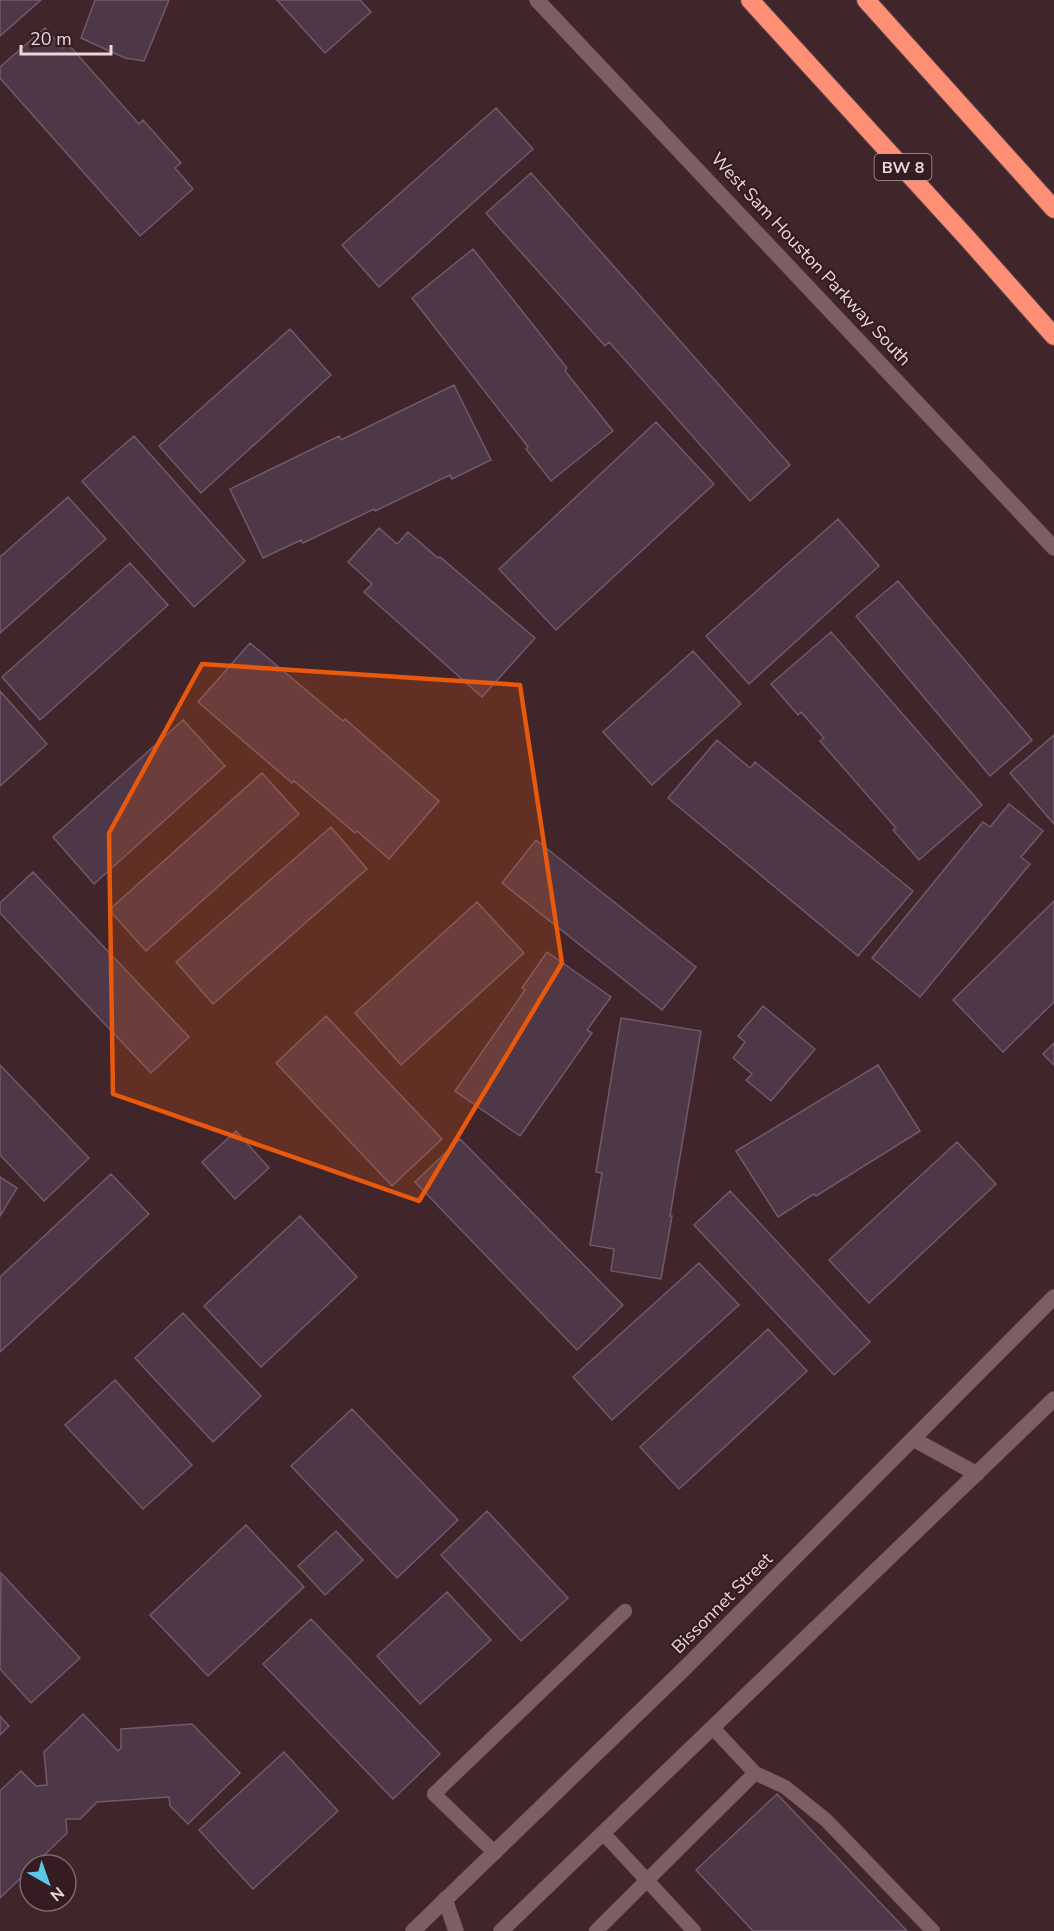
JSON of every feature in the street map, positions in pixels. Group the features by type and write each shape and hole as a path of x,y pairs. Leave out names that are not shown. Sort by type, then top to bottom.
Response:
{"highway":[{"name":"BW 8","path":"750,0 1054,336"},
{"path":"866,0 1054,210"}],"main road":[{"name":"West Sam Houston Parkway South","path":"537,0 1054,548"},
{"name":"Bissonnet Street","path":"413,1931 684,1669 1054,1297"},
{"path":"501,1931 1054,1399"},
{"path":"913,1439 977,1474"},
{"path":"445,1899 456,1931"}],"lane":[{"path":"495,1853 434,1794 626,1611"},
{"path":"712,1728 754,1773 785,1786 826,1820 933,1931"},
{"path":"596,1931 754,1773"},
{"path":"603,1833 694,1931"}],"highlighted area":[{"path":"202,664 520,685 562,963 419,1201 113,1094 109,833"}],"building":[{"path":"0,0 41,0 0,36"},
{"path":"95,0 169,0 144,61 125,58 81,38"},
{"path":"277,0 360,0 371,12 325,53"},
{"path":"45,28 63,48 68,44 139,124 143,120 181,163 175,168 193,189 140,236 0,78 0,67"},
{"path":"496,108 533,149 379,287 342,245"},
{"path":"531,173 790,465 750,501 609,342 605,346 486,213"},
{"path":"473,249 567,368 565,371 613,431 551,481 526,449 528,447 412,298"},
{"path":"290,329 331,375 201,493 159,446"},
{"path":"454,385 491,460 452,479 450,475 303,543 301,540 263,558 230,489 339,436 341,440"},
{"path":"656,422 714,484 556,630 499,569"},
{"path":"134,436 245,561 194,607 82,481"},
{"path":"68,497 106,539 0,633 0,557"},
{"path":"838,519 879,566 749,684 706,636"},
{"path":"379,528 397,544 408,532 535,638 482,697 364,592 372,584 348,562"},
{"path":"130,563 168,605 40,720 2,677"},
{"path":"898,581 1032,740 990,776 856,616"},
{"path":"831,632 982,805 919,860 893,830 896,828 820,741 824,738 801,712 798,715 771,684"},
{"path":"250,643 343,721 345,719 439,801 389,859 294,781 292,783 198,702"},
{"path":"693,651 741,704 652,785 603,732"},
{"path":"0,691 47,744 0,786"},
{"path":"183,720 225,766 94,884 53,837"},
{"path":"1054,735 1054,824 1010,773"},
{"path":"717,740 750,768 755,762 913,891 858,956 668,798"},
{"path":"262,773 299,814 146,951 109,910"},
{"path":"1009,804 1043,831 1021,857 1030,864 920,997 872,958 983,822 990,827"},
{"path":"331,827 367,869 213,1004 176,962"},
{"path":"536,840 696,967 662,1010 502,883"},
{"path":"33,872 189,1037 151,1073 0,913 0,903"},
{"path":"1054,901 1054,1002 1003,1052 953,1000"},
{"path":"477,902 524,953 401,1065 355,1013"},
{"path":"547,952 611,997 587,1030 592,1033 520,1136 455,1091 525,990 522,988"},
{"path":"763,1006 815,1049 771,1101 746,1080 752,1074 733,1058 745,1042 738,1036"},
{"path":"326,1016 442,1139 392,1186 276,1063"},
{"path":"621,1018 701,1031 661,1279 611,1271 614,1249 590,1245 602,1173 596,1172"},
{"path":"1054,1043 1054,1065 1043,1054"},
{"path":"0,1065 89,1158 44,1201 0,1155"},
{"path":"878,1065 920,1131 778,1217 736,1151"},
{"path":"236,1131 269,1168 235,1199 202,1162"},
{"path":"460,1139 623,1305 577,1350 415,1182"},
{"path":"957,1142 996,1184 869,1303 829,1260"},
{"path":"111,1174 149,1214 0,1352 0,1277"},
{"path":"0,1177 17,1188 0,1216"},
{"path":"730,1191 870,1342 834,1375 694,1225"},
{"path":"300,1216 357,1277 261,1367 204,1306"},
{"path":"699,1263 739,1305 612,1420 573,1377"},
{"path":"183,1313 261,1396 213,1442 135,1358"},
{"path":"768,1329 807,1371 679,1489 640,1447"},
{"path":"115,1380 192,1465 143,1509 65,1425"},
{"path":"352,1409 458,1520 397,1578 291,1466"},
{"path":"487,1511 568,1598 521,1641 441,1555"},
{"path":"246,1525 304,1587 208,1676 150,1615"},
{"path":"336,1531 363,1560 325,1595 298,1566"},
{"path":"1,1573 80,1658 31,1703 0,1669"},
{"path":"447,1592 491,1640 420,1704 377,1656"},
{"path":"311,1619 440,1754 393,1799 263,1664"},
{"path":"83,1714 118,1751 121,1748 121,1729 192,1724 240,1773 188,1824 170,1806 169,1797 97,1802 80,1819 66,1819 67,1833 46,1853 18,1853 18,1881 0,1898 0,1791 21,1771 36,1786 47,1785 44,1752"},
{"path":"0,1716 9,1726 0,1735"},
{"path":"284,1752 338,1811 253,1889 199,1830"},
{"path":"777,1794 907,1931 753,1931 696,1870"}]}
